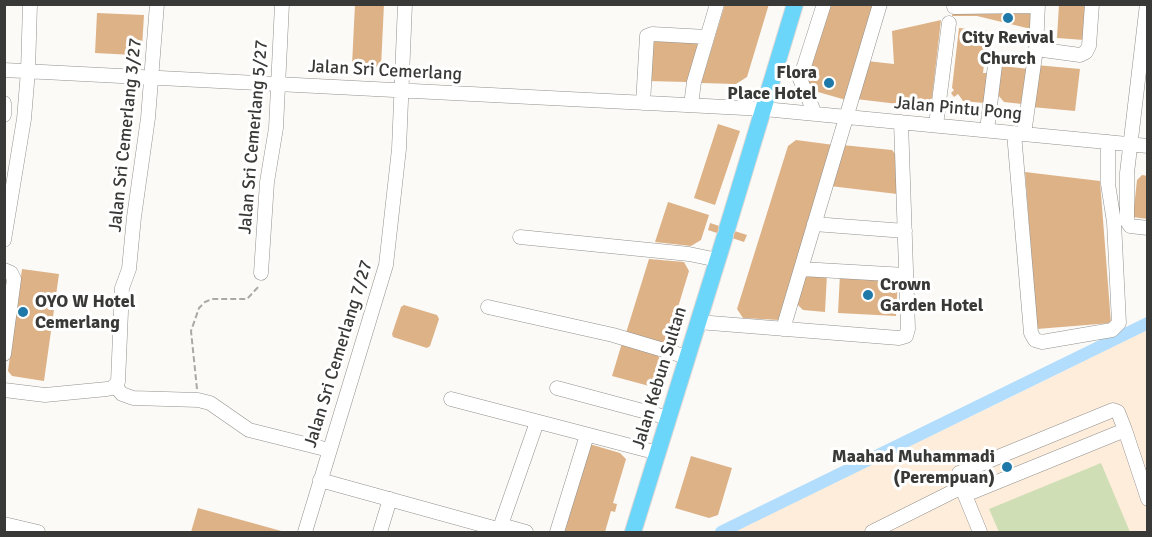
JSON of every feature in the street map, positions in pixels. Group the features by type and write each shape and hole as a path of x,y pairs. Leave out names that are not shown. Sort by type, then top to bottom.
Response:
{"main road":[{"name":"Jalan Kebun Sultan","path":"633,532 795,4"}],"street":[{"path":"4,240 8,195 24,119 30,4"},
{"name":"Jalan Sri Cemerlang 3/27","path":"115,386 119,377 123,288 129,269 153,77 157,4"},
{"name":"Jalan Sri Cemerlang 5/27","path":"261,273 267,182 276,128 282,4"},
{"name":"Jalan Sri Cemerlang 7/27","path":"305,532 384,277 399,149 405,4"},
{"path":"691,105 694,82 717,4"},
{"path":"815,114 800,79 824,4"},
{"path":"783,329 879,4"},
{"path":"1036,49 1080,55 1086,52 1089,46 1092,4"},
{"path":"954,7 1038,5 1036,49 1019,133 1031,333 1035,340 1042,342 1112,330 1119,323 1114,222 1108,184 1108,142"},
{"path":"1147,6 1144,68 1133,124 1127,172 1127,222 1130,226 1148,228"},
{"path":"936,125 949,23"},
{"path":"643,103 647,36 652,34 707,37"},
{"path":"987,130 995,65"},
{"name":"Jalan Sri Cemerlang","path":"4,70 764,109"},
{"path":"4,103 4,115"},
{"name":"Jalan Pintu Pong","path":"764,109 1148,146"},
{"path":"698,322 902,337 908,333 901,122"},
{"path":"1133,124 1148,126"},
{"path":"814,224 905,231"},
{"path":"520,237 718,260"},
{"path":"801,269 906,275"},
{"path":"4,270 11,273 14,279 4,354"},
{"path":"488,307 613,335 687,357"},
{"path":"4,390 45,395 107,389 115,386 122,394 133,398 198,400 218,407 249,430 329,450"},
{"path":"557,388 669,418"},
{"path":"451,399 658,453"},
{"path":"980,532 958,477 961,472 1113,410 1118,412 1125,430 1148,500"},
{"path":"501,529 537,422"},
{"path":"872,532 963,491 1125,430"},
{"path":"557,532 587,435"},
{"path":"320,480 501,529 526,532"},
{"path":"380,532 390,499"},
{"path":"4,524 38,532"}],"path":[{"path":"198,400 191,342 194,320 199,308 212,298 247,299 259,287 261,273"}],"shaded area":[{"name":"Maahad Muhammadi (Perempuan)","path":"1147,330 1147,532 732,532 1001,402"}],"green space":[{"path":"1101,463 1130,532 999,532 989,509"}],"building":[{"path":"355,4 384,4 381,67 352,65"},
{"path":"725,4 769,4 747,77 736,84 701,83"},
{"path":"828,4 875,4 846,100 804,88"},
{"path":"1059,4 1086,4 1084,40 1057,38"},
{"name":"City Revival Church","path":"953,11 1031,13 1031,29 977,16 952,16"},
{"path":"97,13 144,15 142,48 134,55 95,53"},
{"path":"941,20 932,98 923,107 856,99 867,61 894,64 892,31"},
{"path":"959,28 988,31 983,73 987,73 984,103 963,101 958,94 954,97 951,93 954,90 952,88"},
{"path":"649,37 701,39 687,82 647,81"},
{"path":"1036,65 1080,69 1075,111 1032,107"},
{"path":"1002,66 1029,69 1022,104 1004,102 998,95"},
{"path":"718,124 740,131 715,205 694,198"},
{"path":"796,140 834,145 779,320 743,318 737,309 788,146"},
{"path":"842,145 892,150 896,155 897,194 830,186"},
{"path":"1025,172 1100,181 1111,323 1037,329"},
{"path":"1142,175 1148,176 1148,219 1133,217 1137,180"},
{"path":"668,202 709,215 701,240 691,246 655,242"},
{"path":"710,223 747,235 744,242 708,230"},
{"path":"649,259 684,262 689,271 668,340 660,344 626,333"},
{"path":"22,269 59,274 44,381 12,376 8,371"},
{"path":"804,272 827,274 825,312 803,310 796,303"},
{"name":"Crown Garden Hotel","path":"840,274 898,277 896,316 838,313"},
{"path":"404,305 437,315 439,319 430,346 427,348 393,337 401,307"},
{"path":"622,343 656,353 661,361 653,387 612,376"},
{"path":"586,443 620,453 626,459 613,503 617,504 615,512 611,511 605,532 558,532"},
{"path":"691,456 732,468 718,515 709,518 675,508"},
{"path":"198,508 285,532 191,532"}],"waterway":[{"path":"721,532 1148,323"}],"place":[{"name":"City Revival Church","path":"1008,18"},
{"name":"Flora Place Hotel","path":"829,83"},
{"name":"Crown Garden Hotel","path":"868,295"},
{"name":"OYO W Hotel Cemerlang","path":"23,312"},
{"name":"Maahad Muhammadi (Perempuan)","path":"1007,467"}]}
